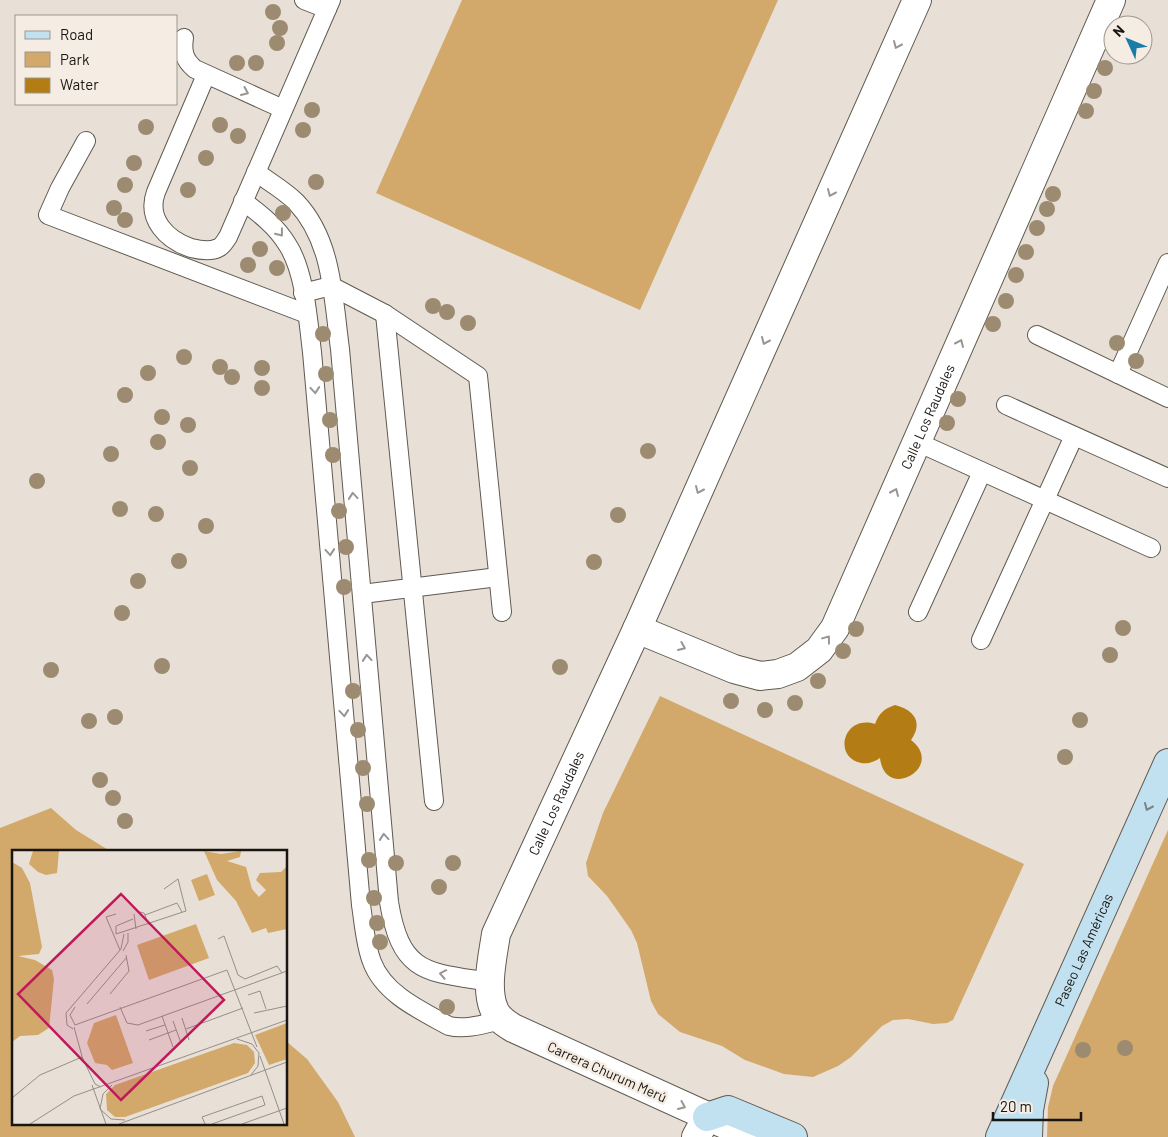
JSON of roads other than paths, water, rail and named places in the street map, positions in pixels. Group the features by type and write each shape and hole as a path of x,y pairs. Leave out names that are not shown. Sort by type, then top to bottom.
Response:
{"main road":[{"name":"Paseo Las Américas","path":"1000,1137 1168,763"},
{"path":"1028,1137 1029,1110 1042,1042"},
{"path":"702,1127 728,1110 794,1137"}],"street":[{"name":"Calle Los Raudales","path":"491,982 496,934 637,629 917,0"},
{"name":"Calle Los Raudales","path":"637,629 734,669 760,676 778,674 797,667 818,650 835,628 1111,0"},
{"path":"491,982 491,997 494,1009 501,1020"},
{"name":"Carrera Churum Merú","path":"501,1020 702,1127 753,1137"}],"lane":[{"path":"206,75 156,192 153,204 162,230 177,242 201,251 218,249 223,245 244,201 329,4 304,0"},
{"path":"184,38 182,48 186,61 195,69 283,109"},
{"path":"86,141 60,188 48,215 307,314"},
{"path":"256,172 289,196 306,213 320,236 326,255 340,349 389,902 397,938 409,956 428,970 491,982"},
{"path":"244,201 272,224 289,246 298,270 307,314 312,352 361,905 368,949 373,964 381,978 391,989 418,1009 448,1026 471,1027 501,1020"},
{"path":"1118,374 1168,263"},
{"path":"303,293 331,286 385,314 478,376 502,612"},
{"path":"385,314 434,802"},
{"path":"1037,335 1168,398"},
{"path":"1006,405 1168,478"},
{"path":"981,640 1074,436"},
{"path":"917,442 1151,548"},
{"path":"918,612 982,472"},
{"path":"362,594 498,577"}],"water":[{"path":"895,705 908,710 915,718 915,734 911,740 920,750 922,760 918,769 910,776 901,779 892,778 884,771 880,758 866,763 852,759 847,753 845,745 849,730 856,725 864,723 875,724 882,712"}]}
